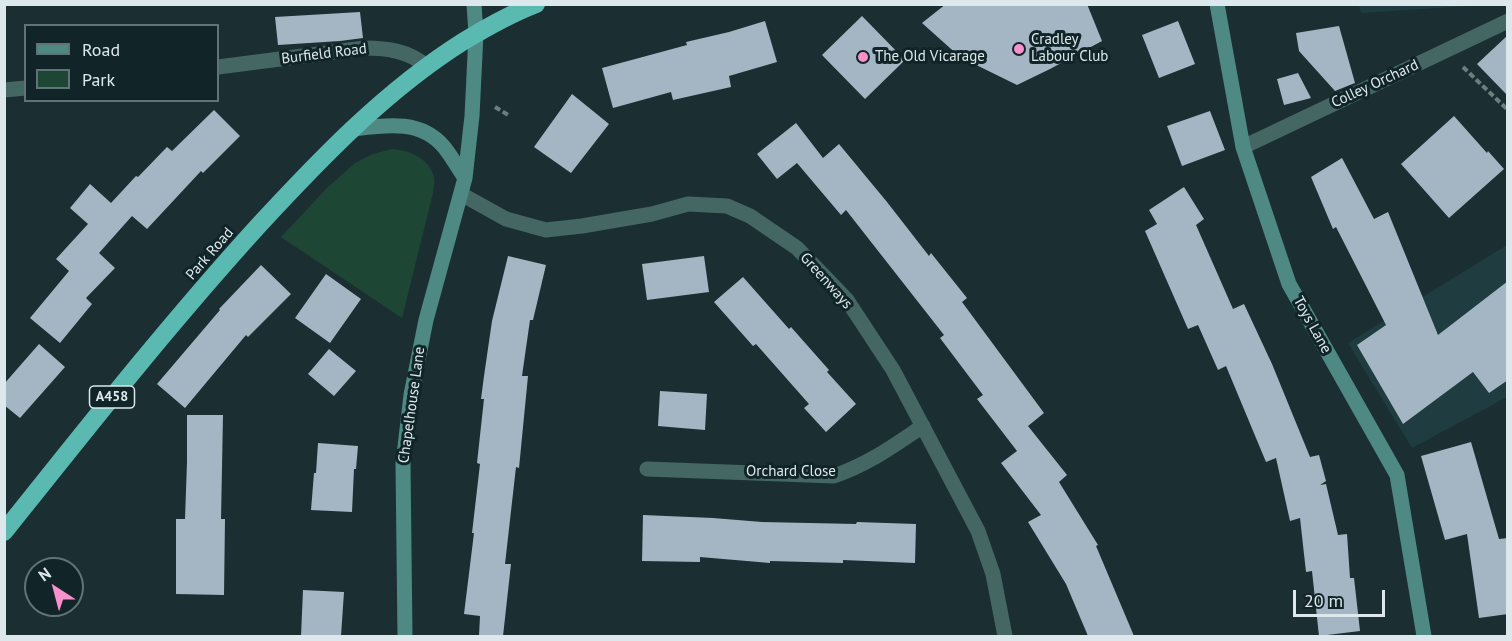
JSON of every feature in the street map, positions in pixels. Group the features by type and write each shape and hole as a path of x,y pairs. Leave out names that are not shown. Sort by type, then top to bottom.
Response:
{"highway":[{"name":"A458","path":"476,33 519,10 536,4"},
{"name":"Park Road","path":"4,532 126,379 222,266 307,172 387,98 426,66 476,33"}],"street":[{"name":"Chapelhouse Lane","path":"405,636 403,464 411,395 426,320 463,186 472,116 476,33 474,4"},
{"name":"Toys Lane","path":"1217,4 1243,147 1289,284 1397,475 1424,636"},
{"name":"Colley Orchard","path":"1243,147 1508,21"},
{"name":"Burfield Road","path":"219,67 365,48 388,49 404,53 426,66"},
{"path":"4,90 24,88"},
{"path":"353,129 394,125 411,126 422,130 443,146 463,186"},
{"name":"Greenways","path":"463,186 506,219 546,230 652,214 688,204 727,206 750,216 797,248 847,300 893,370 978,531 993,574 1005,636"},
{"name":"Orchard Close","path":"647,469 834,476 876,458 923,426"}],"path":[{"path":"1446,51 1508,110"},
{"path":"492,105 510,116"}],"shaded area":[{"path":"1359,4 1483,5 1361,13"},
{"path":"1507,245 1507,397 1412,448 1348,343"}],"green space":[{"path":"392,149 405,151 424,161 432,171 434,180 433,193 402,318 281,237 327,188 355,163 373,154"}],"building":[{"name":"Cradley Labour Club","path":"946,4 1087,4 1102,41 1017,85 960,57 922,23"},
{"path":"360,12 363,38 278,45 275,17"},
{"name":"The Old Vicarage","path":"862,16 905,60 865,99 822,55"},
{"path":"765,21 777,62 729,76 731,87 673,100 671,92 613,108 602,68"},
{"path":"1178,21 1195,64 1159,78 1142,35"},
{"path":"1339,26 1355,83 1335,91 1299,51 1296,33"},
{"path":"1508,35 1508,96 1477,64"},
{"path":"1298,73 1311,98 1284,105 1277,79"},
{"path":"572,94 609,124 571,173 534,147"},
{"path":"214,110 240,136 203,173 201,171 147,229 132,216 99,253 115,268 86,298 92,304 60,343 30,318 69,271 56,259 88,224 70,208 90,184 111,203 167,147 172,151"},
{"path":"1210,111 1225,150 1182,166 1167,126"},
{"path":"1454,116 1504,169 1449,218 1401,164"},
{"path":"796,123 823,158 839,144 929,256 931,253 967,298 962,302 1044,413 1028,426 1067,475 1059,482 1098,545 1096,546 1134,636 1088,636 1066,584 1028,522 1041,515 1001,463 1017,451 977,399 983,395 940,338 944,335 846,210 841,215 797,163 777,179 757,154"},
{"path":"1342,158 1374,219 1388,212 1438,335 1508,281 1508,380 1489,393 1473,372 1403,424 1357,345 1386,325 1336,227 1333,229 1311,177"},
{"path":"1184,187 1204,219 1196,225 1233,309 1244,304 1272,364 1310,457 1319,455 1326,481 1320,485 1326,484 1338,535 1347,534 1350,578 1354,578 1360,631 1319,636 1312,571 1306,572 1300,518 1290,521 1276,458 1266,462 1226,366 1218,370 1198,325 1188,329 1145,231 1157,224 1149,210"},
{"path":"508,256 546,265 533,320 530,320 522,376 528,376 519,468 516,467 505,564 511,564 503,636 479,636 480,616 464,614 480,464 477,463 484,399 481,399 492,321"},
{"path":"704,256 709,292 647,300 642,264"},
{"path":"261,265 291,294 248,337 246,335 185,408 157,384 219,309"},
{"path":"326,274 361,299 330,343 295,318"},
{"path":"743,277 789,329 791,327 856,404 826,432 804,408 809,404 756,344 753,346 714,302"},
{"path":"39,344 65,367 20,418 4,405 4,384"},
{"path":"329,349 356,371 334,396 308,374"},
{"path":"660,391 707,394 705,430 658,426"},
{"path":"187,415 223,415 221,519 225,519 224,595 176,594 176,519 185,519"},
{"path":"1471,442 1499,539 1508,538 1508,614 1479,618 1467,534 1445,540 1421,456"},
{"path":"318,443 358,446 356,469 354,469 352,512 311,510"},
{"path":"643,515 762,522 916,524 915,563 843,560 843,563 770,561 770,563 700,557 700,562 642,561"},
{"path":"303,590 344,592 341,636 301,636"}],"place":[{"name":"Cradley Labour Club","path":"1019,49"},
{"name":"The Old Vicarage","path":"863,57"}]}
